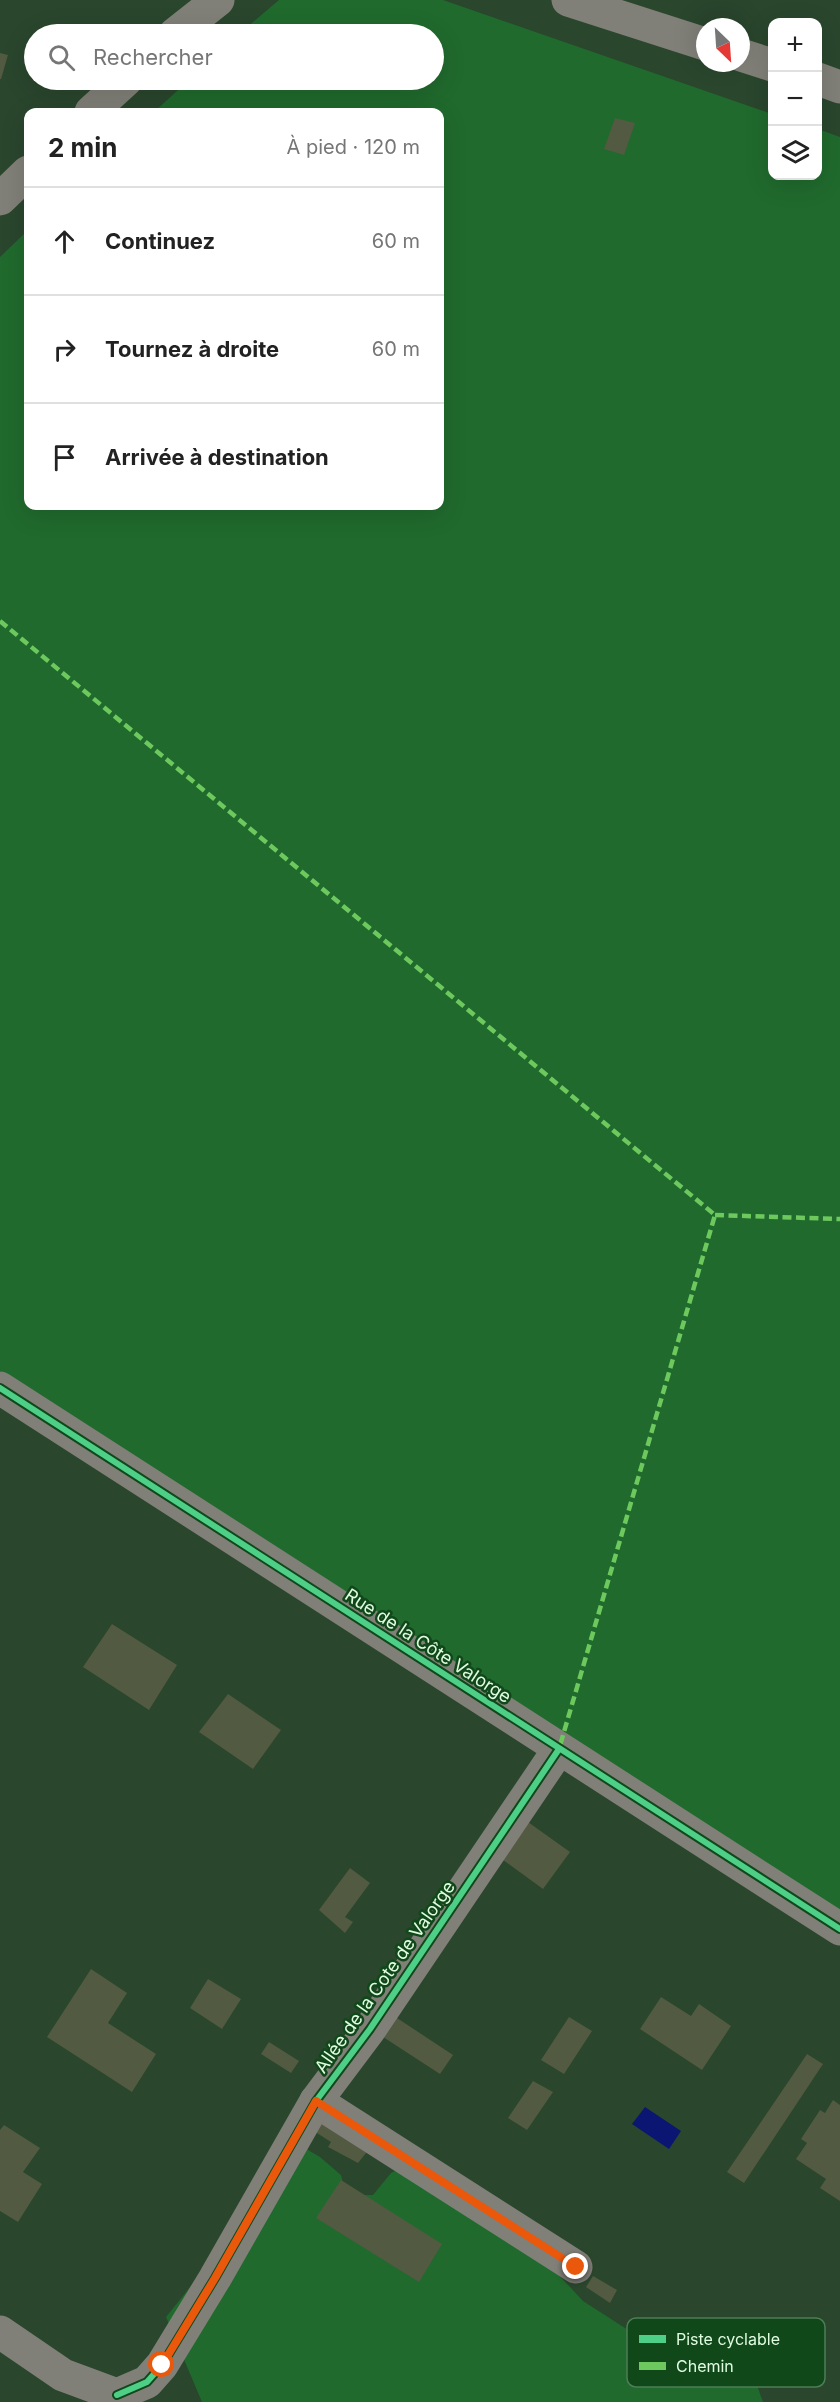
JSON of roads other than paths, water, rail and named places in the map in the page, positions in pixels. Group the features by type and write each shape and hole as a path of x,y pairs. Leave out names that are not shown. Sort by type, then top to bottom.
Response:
{"street":[{"path":"188,24 218,0"},
{"path":"568,0 696,41"},
{"path":"750,58 768,64"},
{"path":"822,81 840,87"},
{"path":"95,108 115,90"},
{"path":"0,199 24,176"},
{"name":"Rue de la Côte Valorge","path":"0,1388 840,1929"},
{"name":"Allée de la Cote de Valorge","path":"0,2332 63,2375 117,2395 147,2382 162,2365 215,2278 316,2101 370,2029 559,1749"},
{"path":"316,2101 576,2267"}]}
